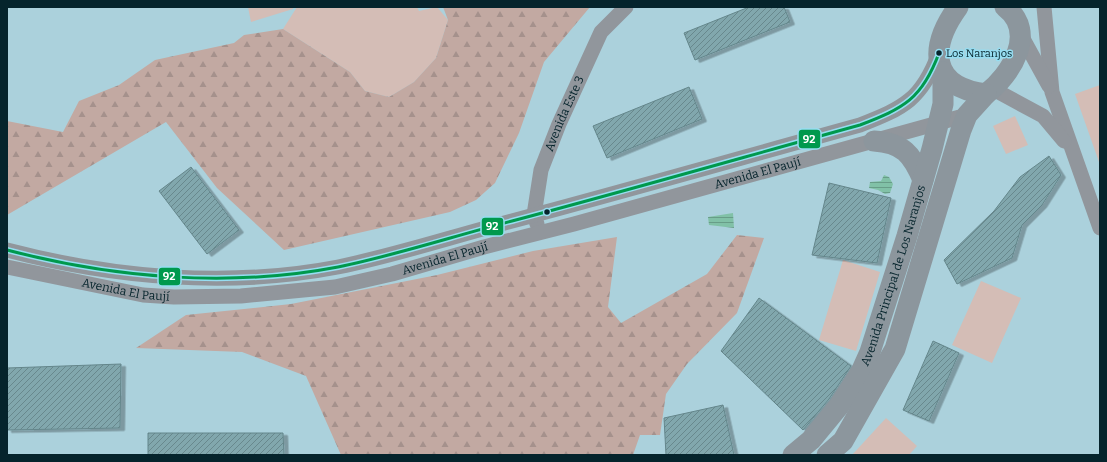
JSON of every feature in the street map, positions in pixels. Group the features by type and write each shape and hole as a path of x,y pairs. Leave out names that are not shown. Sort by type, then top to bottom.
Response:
{"main road":[{"name":"Avenida Principal de Los Naranjos","path":"792,455 811,440 839,406 862,372 880,324 923,180 943,104 941,62 945,30 958,7"},
{"name":"Avenida Principal de Los Naranjos","path":"827,455 843,441 895,350 967,115 1004,77 1018,53 1016,18"},
{"path":"941,62 949,81 956,87 970,92 990,92"},
{"path":"874,141 895,144 908,152 917,165 923,180"}],"street":[{"name":"Avenida Este 3","path":"540,232 534,215 541,170 559,124 601,32 626,7"},
{"path":"1044,7 1052,92"},
{"path":"1016,18 1052,92 1100,228"},
{"name":"Avenida El Paují","path":"7,250 37,258 132,273 192,278 253,277 312,271 360,262 860,125 900,108 920,91 929,76 941,62"},
{"path":"990,92 1043,116 1074,155"},
{"name":"Avenida El Paují","path":"7,267 143,295 220,297 265,295 361,283 540,232 925,128 938,122 967,115"}],"shaded area":[{"path":"248,7 293,7 293,9 251,22"},
{"path":"297,7 417,7 419,11 437,7 448,20 436,58 414,82 389,97 365,91 350,72 283,29"},
{"path":"1100,85 1100,161 1099,162 1075,94"},
{"path":"1015,116 1028,145 1006,154 993,126"},
{"path":"884,175 889,177 893,184 890,193 885,194 878,190 869,188 870,182 881,181"},
{"path":"733,213 734,228 709,225 708,217"},
{"path":"843,260 880,272 856,351 819,340"},
{"path":"981,281 1021,298 992,363 952,345"},
{"path":"886,418 917,446 909,455 852,455"}],"green space":[{"path":"443,7 590,7 544,62 519,133 495,183 476,200 450,212 284,250 217,188 166,122 7,215 7,121 63,132 79,101 119,85 155,60 234,43 244,35 283,29 350,72 365,91 389,97 414,82 436,58 448,20"},
{"path":"737,235 764,238 737,313 687,364 666,394 660,435 640,435 633,455 341,455 306,376 242,352 136,348 186,315 291,304 437,275 533,251 617,237 608,307 621,323 707,274"}],"building":[{"path":"749,7 784,7 790,22 695,60 684,33"},
{"path":"689,87 702,119 607,158 593,126"},
{"path":"1049,156 1061,175 1042,205 1022,225 1012,258 957,284 944,260 994,211 1020,177"},
{"path":"191,167 239,230 207,254 159,191"},
{"path":"829,183 891,198 877,263 812,255"},
{"path":"759,298 851,366 829,399 803,430 721,351"},
{"path":"933,341 959,353 929,421 903,410"},
{"path":"121,364 120,428 7,430 7,368"},
{"path":"723,405 734,455 666,455 664,418"},
{"path":"148,433 283,433 284,455 148,455"}],"transit line":[{"name":"92","path":"7,250 47,260 89,267 172,277 255,277 338,267 404,251 860,125 889,113 910,100 926,81 933,69 939,53"}],"place":[{"name":"Los Naranjos","path":"939,53"}]}
